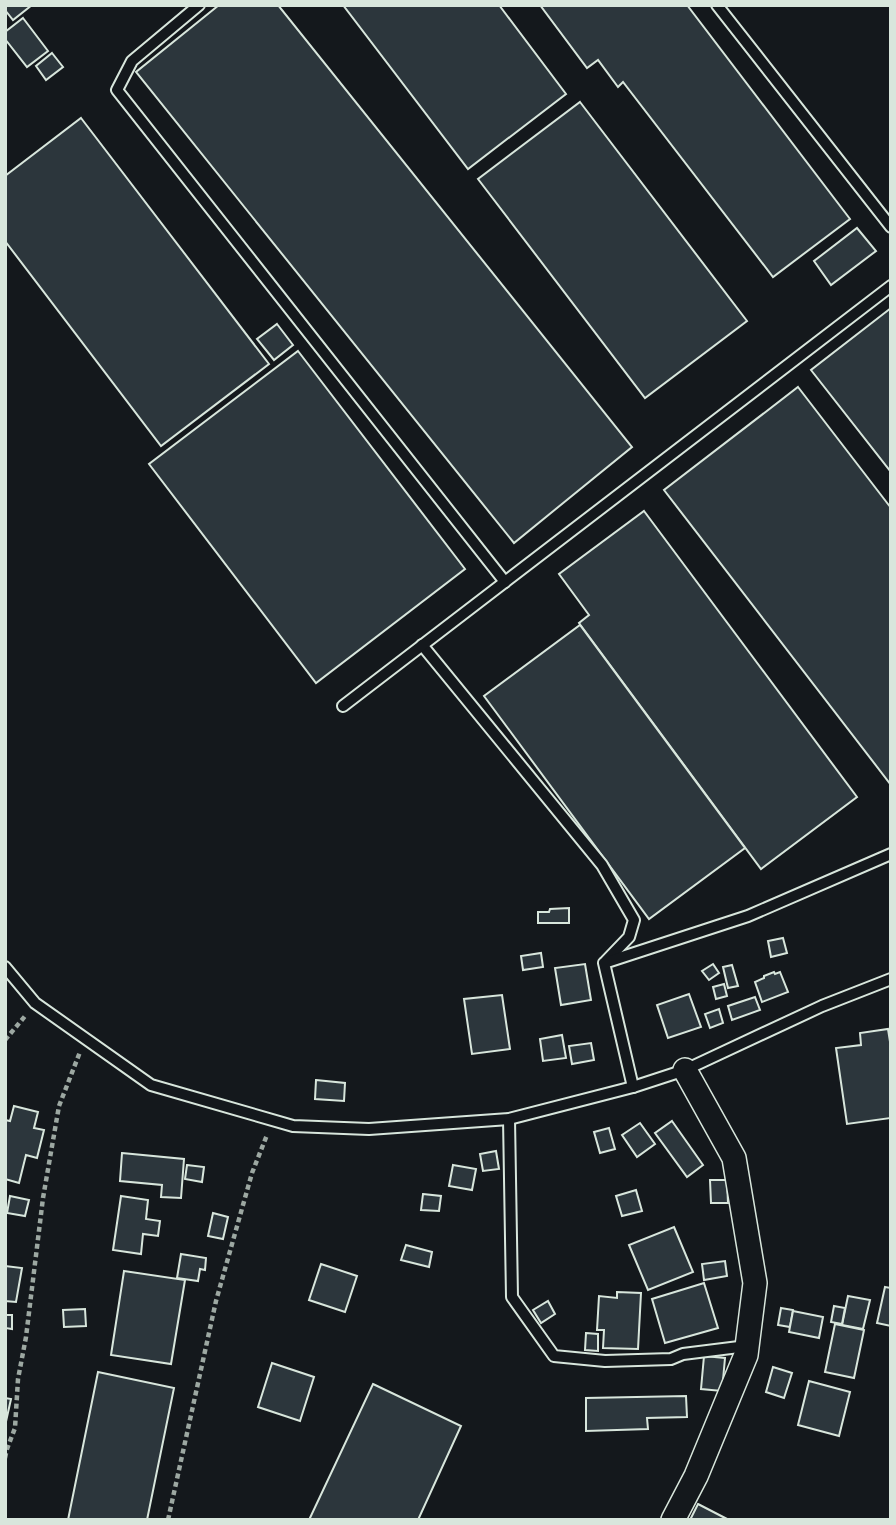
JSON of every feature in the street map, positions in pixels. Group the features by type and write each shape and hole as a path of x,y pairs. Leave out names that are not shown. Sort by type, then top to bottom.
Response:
{"street":[{"path":"673,1520 696,1476 746,1354 755,1283 734,1158 685,1070"}],"lane":[{"path":"199,5 132,61 117,90 505,582"},
{"path":"717,5 891,227"},
{"path":"343,705 891,286"},
{"path":"422,645 602,865 634,920 629,937 604,963"},
{"path":"604,963 748,916 891,854"},
{"path":"604,963 633,1087"},
{"path":"5,967 35,1003 150,1085 293,1126 369,1129 509,1119 633,1087 685,1070 822,1006 891,979"},
{"path":"509,1119 512,1297 554,1356 606,1361 671,1359 684,1354 747,1346"}],"path":[{"path":"5,1040 35,1003"},
{"path":"5,1458 15,1428 18,1379 26,1337 43,1198 59,1106 85,1038"},
{"path":"168,1520 216,1301 251,1173 272,1121"}],"building":[{"path":"5,5 32,5 13,20 5,10"},
{"path":"219,5 278,5 632,447 514,543 136,72"},
{"path":"343,5 499,5 566,94 468,169"},
{"path":"540,5 687,5 850,219 773,277 623,82 618,87 598,60 587,68"},
{"path":"23,18 48,51 27,67 5,39 5,32"},
{"path":"52,53 63,67 46,80 36,66"},
{"path":"580,102 747,321 645,398 478,179"},
{"path":"81,118 269,364 161,446 5,241 5,176"},
{"path":"857,228 876,251 831,285 814,261"},
{"path":"891,308 891,472 811,370"},
{"path":"277,324 293,345 274,360 257,339"},
{"path":"298,351 465,569 316,683 149,464"},
{"path":"798,387 891,508 891,785 664,490"},
{"path":"644,511 857,797 761,869 579,623 589,615 559,574"},
{"path":"580,625 745,848 649,919 484,696"},
{"path":"569,908 569,923 538,923 538,912"},
{"path":"783,938 787,953 771,957 768,941"},
{"path":"541,953 543,967 523,970 521,956"},
{"path":"585,964 591,1000 561,1005 555,968"},
{"path":"713,964 719,973 709,980 702,971"},
{"path":"732,965 738,986 728,988 723,967"},
{"path":"774,972 780,972 788,992 762,1002 755,982"},
{"path":"724,984 727,996 716,999 713,987"},
{"path":"689,994 701,1027 668,1038 657,1005"},
{"path":"502,995 510,1049 472,1054 464,999"},
{"path":"755,997 760,1010 732,1020 728,1006"},
{"path":"719,1009 723,1023 710,1028 705,1014"},
{"path":"888,1029 891,1048 891,1118 847,1124 836,1048 861,1045 860,1033"},
{"path":"562,1035 566,1058 543,1061 540,1039"},
{"path":"591,1043 594,1060 572,1064 569,1046"},
{"path":"316,1080 345,1083 344,1101 315,1099"},
{"path":"14,1106 38,1112 34,1128 44,1130 37,1158 26,1155 19,1183 5,1179 5,1120 10,1121"},
{"path":"672,1121 703,1165 687,1177 655,1133"},
{"path":"640,1123 655,1144 637,1157 622,1135"},
{"path":"609,1128 615,1149 600,1153 594,1132"},
{"path":"496,1151 499,1169 483,1171 480,1154"},
{"path":"122,1153 184,1159 181,1198 161,1197 162,1185 120,1181"},
{"path":"187,1165 204,1167 202,1182 185,1179"},
{"path":"453,1165 476,1169 472,1190 449,1186"},
{"path":"710,1180 727,1180 728,1203 711,1203"},
{"path":"636,1190 642,1211 622,1216 616,1196"},
{"path":"423,1194 441,1196 439,1211 421,1210"},
{"path":"10,1196 29,1200 25,1216 7,1213"},
{"path":"121,1196 148,1200 146,1219 160,1221 158,1236 143,1234 141,1254 113,1250"},
{"path":"213,1213 228,1217 223,1239 208,1236"},
{"path":"674,1227 693,1272 648,1290 629,1245"},
{"path":"406,1245 432,1252 429,1267 401,1260"},
{"path":"181,1254 206,1258 205,1270 200,1269 198,1281 177,1278"},
{"path":"725,1261 727,1276 704,1280 702,1264"},
{"path":"321,1264 357,1276 345,1312 309,1300"},
{"path":"5,1266 22,1268 16,1302 5,1301"},
{"path":"124,1271 185,1280 171,1364 111,1355"},
{"path":"704,1283 718,1328 665,1343 652,1299"},
{"path":"885,1287 891,1288 891,1326 877,1323"},
{"path":"617,1292 641,1293 638,1349 603,1348 604,1330 597,1330 599,1296 617,1298"},
{"path":"848,1296 870,1300 863,1329 842,1325"},
{"path":"548,1301 555,1314 541,1323 533,1310"},
{"path":"834,1306 845,1308 842,1324 831,1322"},
{"path":"781,1308 793,1310 790,1327 778,1325"},
{"path":"85,1309 86,1326 64,1327 63,1310"},
{"path":"793,1311 823,1317 819,1338 789,1332"},
{"path":"5,1315 12,1315 12,1329 5,1328"},
{"path":"835,1324 864,1330 854,1378 825,1372"},
{"path":"586,1333 598,1334 598,1351 585,1350"},
{"path":"704,1356 725,1358 722,1391 701,1389"},
{"path":"272,1363 314,1377 300,1421 258,1407"},
{"path":"773,1367 792,1373 784,1398 766,1392"},
{"path":"98,1372 174,1388 147,1520 68,1520"},
{"path":"809,1381 850,1392 839,1436 798,1425"},
{"path":"373,1384 461,1426 418,1520 309,1520"},
{"path":"686,1396 687,1417 647,1418 648,1429 586,1431 586,1398"},
{"path":"5,1398 11,1399 5,1426"},
{"path":"698,1504 729,1520 690,1520"}]}
